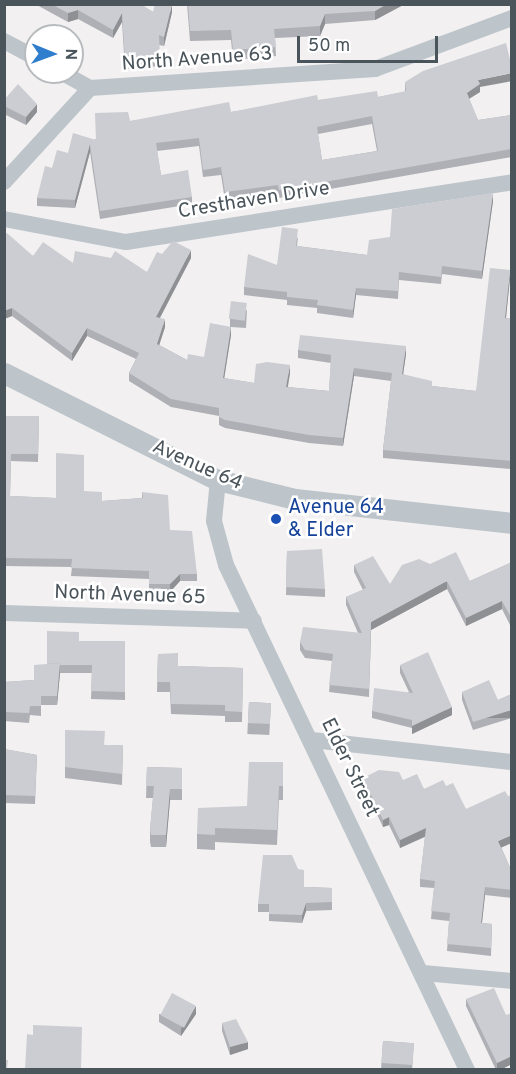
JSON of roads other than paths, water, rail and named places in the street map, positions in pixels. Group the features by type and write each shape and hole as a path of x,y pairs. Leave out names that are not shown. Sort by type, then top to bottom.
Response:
{"street":[{"name":"North Avenue 63","path":"90,88 375,69 512,18"},
{"path":"4,41 24,52"},
{"path":"4,182 90,88 83,84"},
{"name":"Cresthaven Drive","path":"4,219 126,242 512,182"},
{"name":"Avenue 64","path":"4,373 218,480 295,499 512,523"},
{"name":"Elder Street","path":"218,480 214,521 226,565 312,740 467,1070"},
{"name":"North Avenue 65","path":"4,613 254,621"},
{"path":"312,740 512,762"},
{"path":"423,973 512,981"}],"place":[{"name":"Avenue 64 & Elder","path":"276,519"}]}
